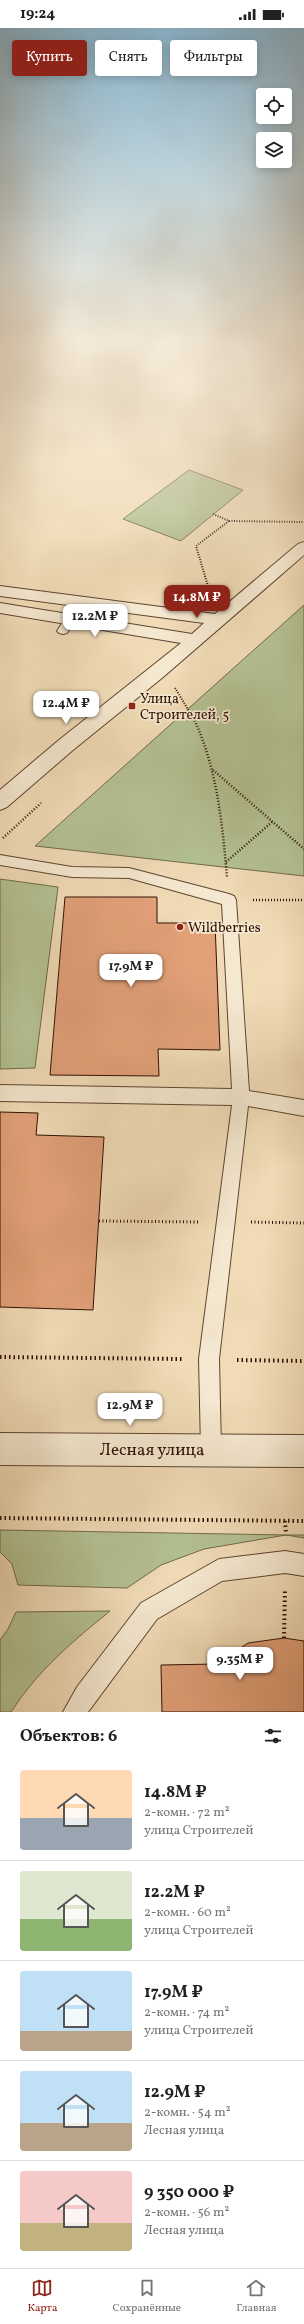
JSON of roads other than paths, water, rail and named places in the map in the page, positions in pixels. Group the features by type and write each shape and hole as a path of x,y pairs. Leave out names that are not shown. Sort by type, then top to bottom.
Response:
{"street":[{"path":"0,802 66,745 195,640 304,547"},
{"path":"0,590 218,620"},
{"path":"0,608 67,625 195,640"},
{"name":"Лесная улица","path":"0,1449 211,1449 304,1451"}],"lane":[{"path":"0,860 72,872 129,873 229,900 241,1096 209,1359 211,1449"},
{"path":"0,1092 241,1096 304,1108"},
{"path":"75,1712 85,1695 149,1611 220,1570 285,1562 304,1565"}],"place":[{"name":"Улица Строителей, 5","path":"132,706"},
{"name":"Wildberries","path":"180,927"}]}
